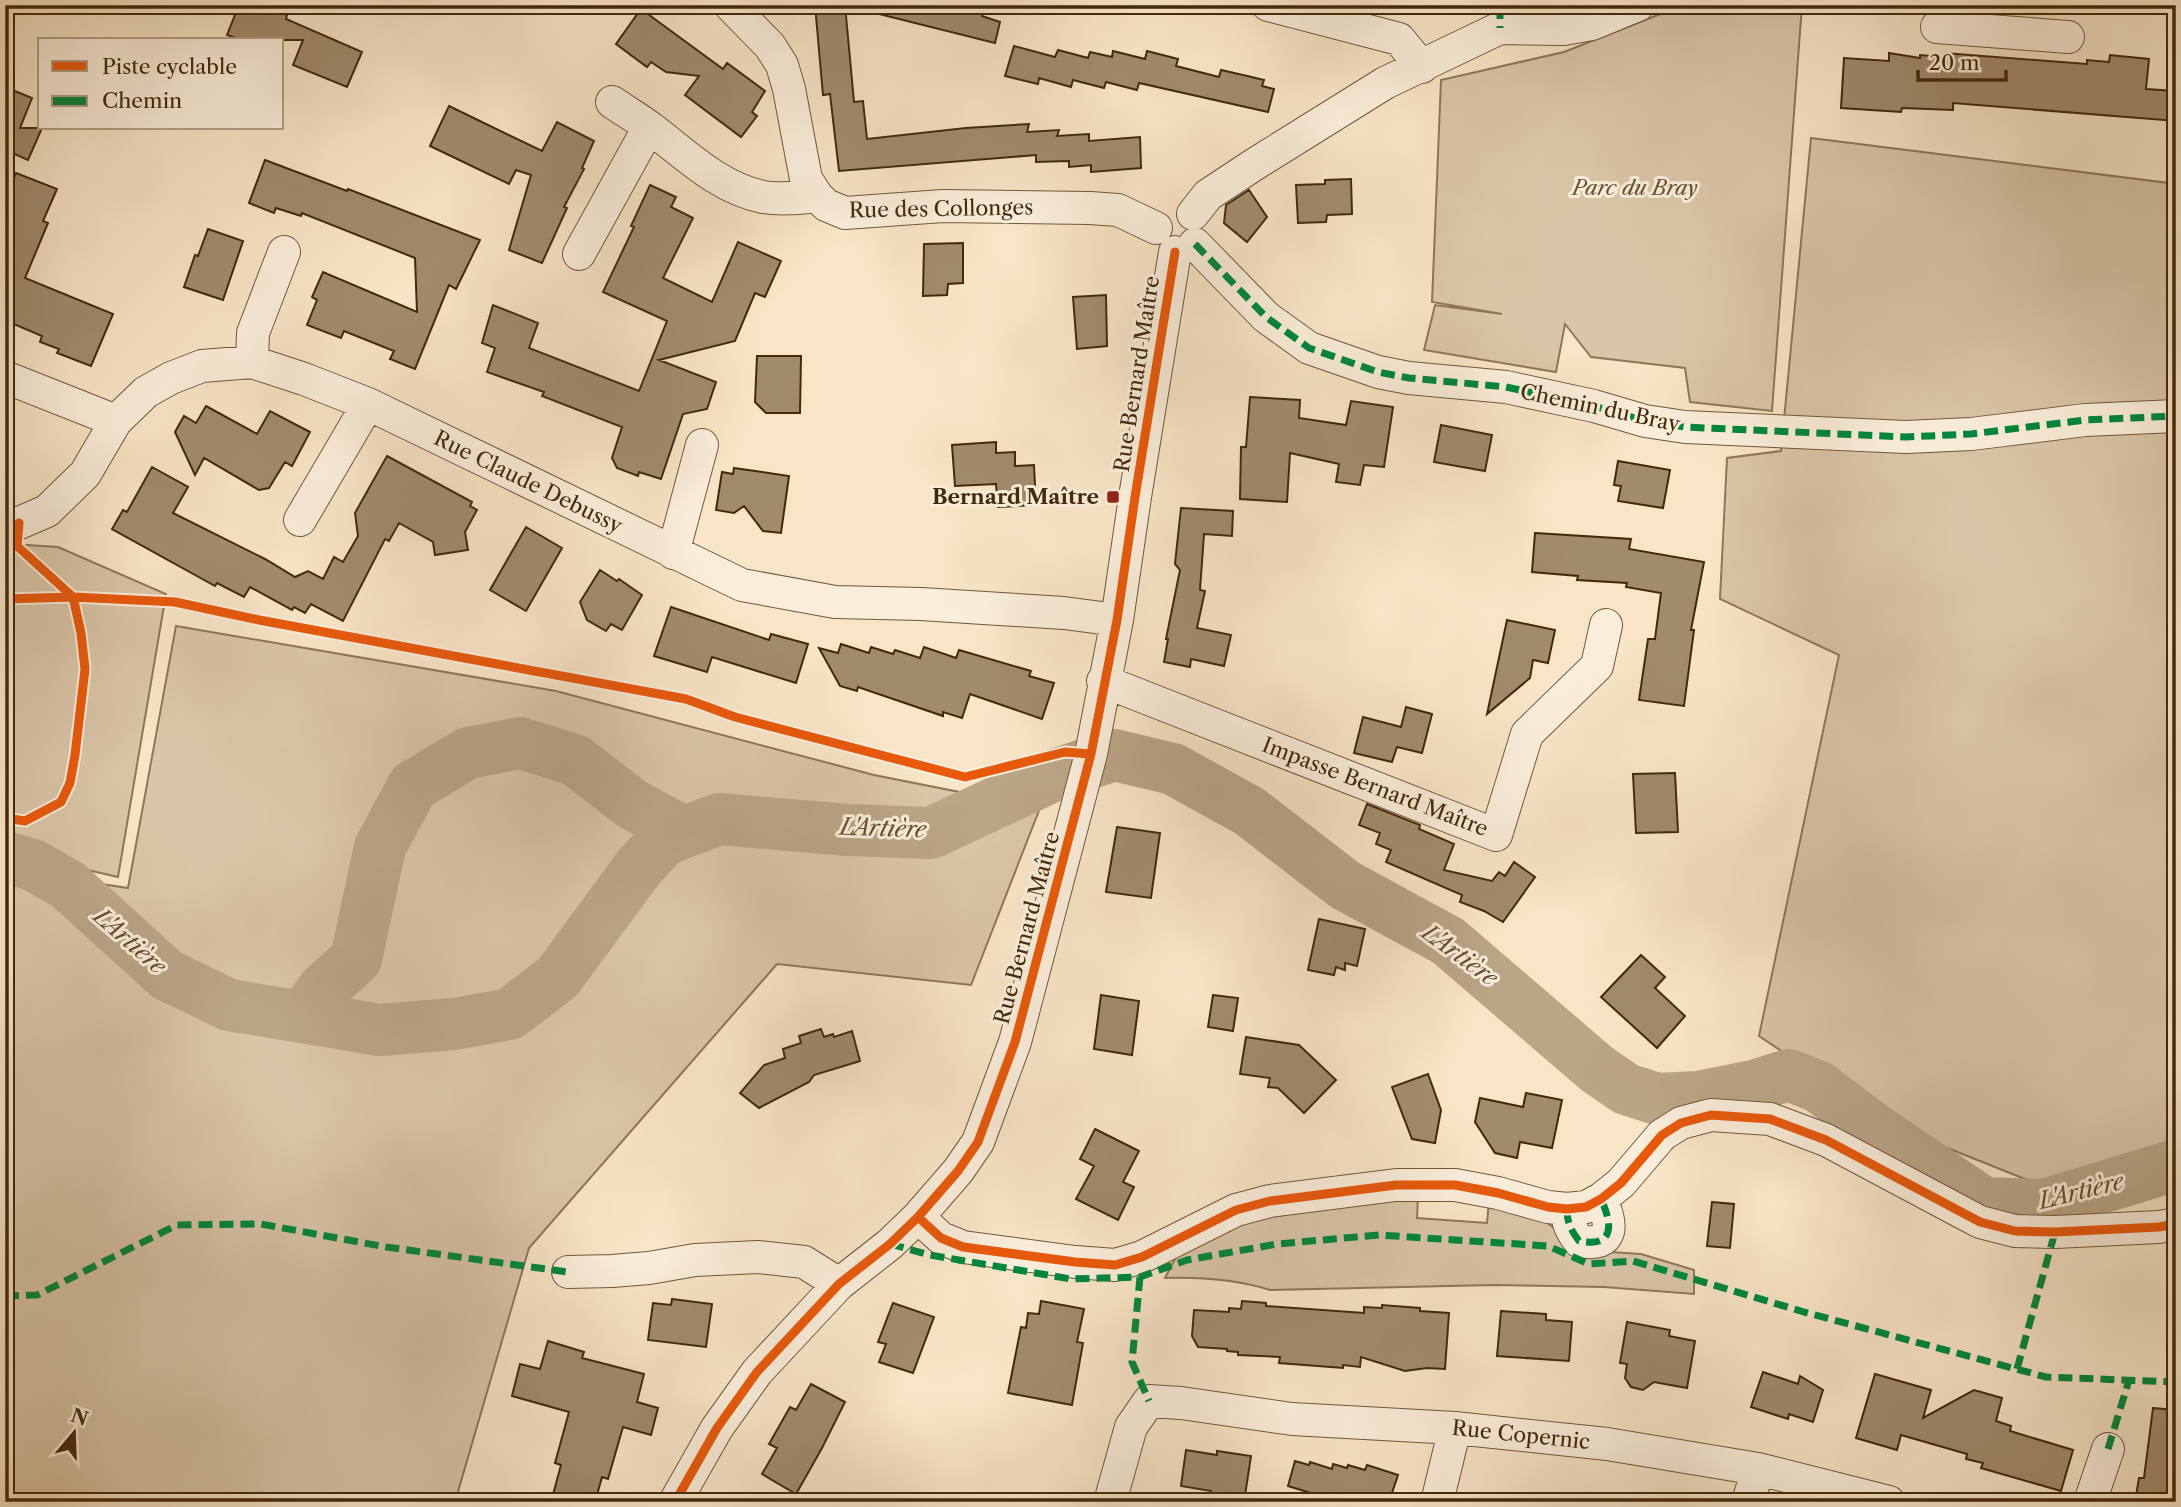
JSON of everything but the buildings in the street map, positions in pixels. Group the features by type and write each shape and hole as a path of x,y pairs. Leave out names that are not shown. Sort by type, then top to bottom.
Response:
{"street":[{"path":"612,102 704,170 734,188 764,197 817,197 806,179 782,65 770,46 730,5"},
{"path":"1268,5 1399,39 1422,67"},
{"path":"1180,234 1208,195 1385,83 1422,67 1500,17 1564,29 1592,24 1638,5"},
{"path":"1937,26 2000,18 2068,37"},
{"path":"579,254 649,127"},
{"name":"Rue des Collonges","path":"817,197 826,205 845,212 943,206 1118,210 1180,234"},
{"name":"Chemin du Bray","path":"1180,234 1266,317 1309,348 1378,372 1506,387 1594,406 1645,421 1685,427 1906,437 1971,434 2085,420 2176,416"},
{"name":"Rue Bernard Maître","path":"675,1502 717,1428 757,1373 839,1284 890,1244 918,1217 958,1171 978,1142 1015,1042 1087,768 1117,620 1180,234"},
{"path":"252,362 253,333 284,252"},
{"name":"Rue Claude Debussy","path":"5,529 47,511 85,474 116,421 146,392 171,378 202,366 252,362 368,404 742,586 835,602 921,604 1064,613 1117,620"},
{"path":"5,377 116,421"},
{"path":"300,520 368,404"},
{"path":"673,553 702,445"},
{"name":"Impasse Bernard Maître","path":"1104,681 1496,835 1527,734 1597,666 1606,625"},
{"path":"918,1217 941,1238 963,1247 1115,1265 1142,1257 1236,1210 1270,1201 1396,1185 1455,1185 1498,1193 1548,1207 1586,1207 1621,1183 1662,1135 1681,1123 1711,1115 1770,1119 1826,1140 1980,1222 2015,1231 2055,1233 2176,1224"},
{"path":"568,1272 612,1271 695,1260 758,1257 804,1262 839,1284"},
{"name":"Rue Copernic","path":"1110,1502 1131,1427 1149,1401 1292,1419 1455,1428 1607,1444 1758,1469 1889,1502"},
{"path":"1437,1502 1455,1428"},
{"path":"2090,1502 2108,1449"},
{"path":"1748,1502 1758,1469"}],"green space":[{"name":"Parc du Bray","path":"1683,5 1802,5 1772,411 1690,402 1685,368 1591,357 1565,324 1556,372 1424,350 1435,305 1502,314 1432,302 1441,80 1564,52"},
{"path":"1811,138 2176,184 2176,1180 2050,1189 1895,1127 1759,1036 1839,655 1720,599 1727,458 1781,451"},
{"path":"27,545 58,547 166,594 118,877 5,851 5,550"},
{"path":"176,626 556,691 874,775 1040,808 971,985 777,964 529,1248 455,1502 5,1502 5,869 128,888"},
{"path":"1418,1196 1417,1218 1487,1223 1489,1201 1543,1219 1556,1230 1610,1252 1641,1254 1694,1270 1694,1294 1604,1287 1493,1285 1270,1290 1218,1280 1165,1278 1178,1253 1259,1213"}],"waterway":[{"name":"L'Artière","path":"304,1016 322,990 356,959 380,847 413,786 468,753 520,743 575,760 632,804 683,832"},
{"name":"L'Artière","path":"5,857 33,865 68,885 167,975 229,1005 380,1030 454,1024 510,1014 558,977 639,867 664,840 719,819 848,830 931,833 1057,774 1114,755 1173,769 1249,811 1345,885 1448,941 1597,1069 1626,1089 1657,1099 1698,1097 1753,1086 1789,1075 1819,1087 1873,1128 1984,1203 2044,1205 2176,1165"}],"marked path":[{"path":"1500,5 1500,28"},
{"path":"1195,244 1266,317 1309,348 1378,372 1409,378 1506,387 1594,406 1645,421 1685,427 1906,437 1971,434 2085,420 2176,416"},
{"path":"1567,1209 1570,1226 1579,1241 1600,1241 1608,1232 1609,1225 1601,1199"},
{"path":"5,1296 37,1295 177,1225 261,1224 386,1247 568,1272"},
{"path":"2017,1369 2055,1232"},
{"path":"890,1244 930,1255 1071,1279 1140,1277 1187,1260 1277,1244 1379,1235 1548,1246 1589,1264 1633,1261 1804,1312 2046,1377 2176,1382"},
{"path":"1140,1277 1132,1362 1149,1401"},
{"path":"2108,1449 2129,1380"}],"cycle path":[{"path":"675,1502 717,1428 757,1372 839,1284 890,1244 918,1217 958,1171 978,1142 1015,1042 1091,754 1117,620 1175,252"},
{"path":"19,523 17,546 73,597 175,602 686,699 735,717 965,777 1065,752 1091,754"},
{"path":"5,599 73,597 85,669 70,783 61,802 25,821 5,818"},
{"path":"918,1217 941,1238 963,1247 1115,1265 1142,1257 1236,1210 1270,1201 1396,1185 1455,1185 1498,1193 1548,1207 1586,1207 1621,1183 1662,1135 1681,1123 1711,1115 1770,1119 1826,1140 1980,1222 2015,1231 2055,1232 2176,1224"}],"place":[{"name":"Bernard Maître","path":"1113,497"}]}
